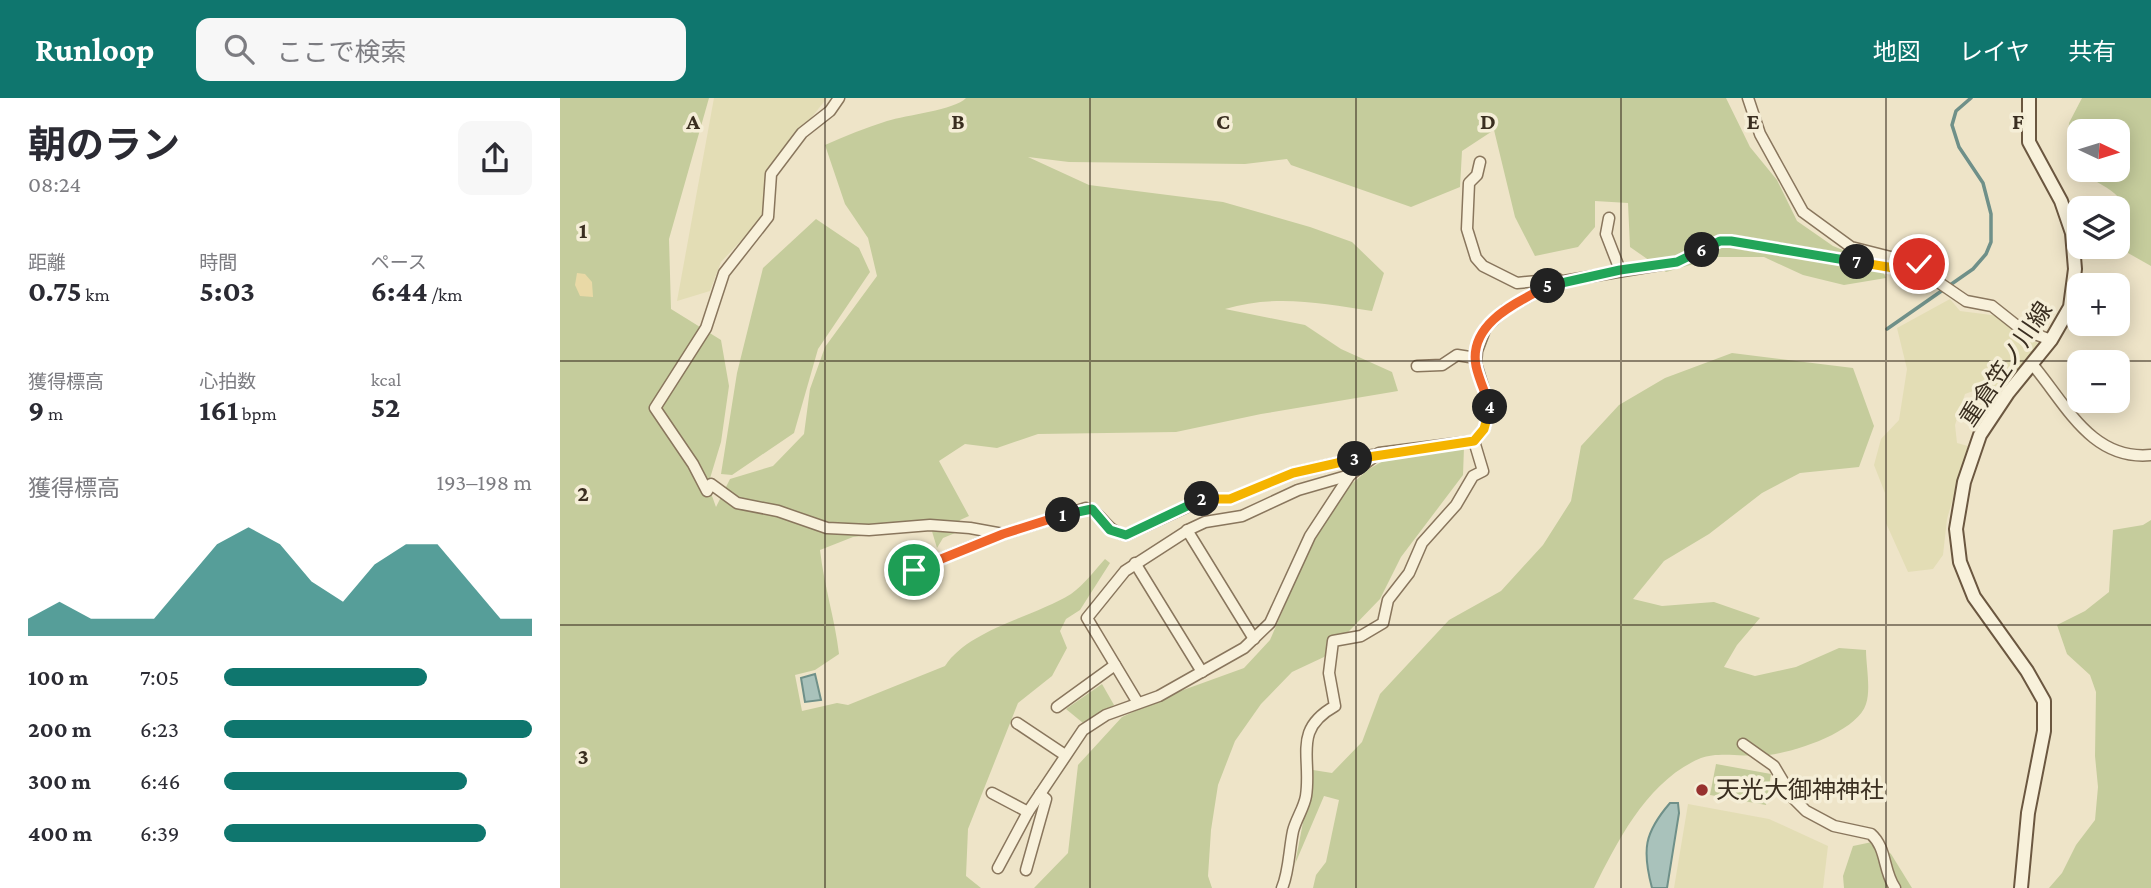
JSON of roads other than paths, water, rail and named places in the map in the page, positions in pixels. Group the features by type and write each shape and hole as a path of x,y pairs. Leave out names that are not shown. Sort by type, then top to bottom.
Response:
{"main road":[{"name":"重倉笠ノ川線","path":"2021,888 2028,813 2044,731 2044,701 2027,671 1974,597 1960,562 1956,529 1965,482 1980,435 2051,340 2070,307 2075,269 2073,233 2062,201 2029,142 2029,98"}],"street":[{"path":"839,98 830,111 802,133 771,174 768,217 724,273 706,328 655,408 693,464 707,491 711,484 737,503 778,511 827,528 869,530 930,526 970,528 1003,534"},
{"path":"1748,98 1760,134 1803,212 1851,247 1919,264 1925,273"},
{"path":"1480,162 1477,175 1469,183 1466,229 1476,258 1517,284 1565,280"},
{"path":"1609,218 1606,234 1620,270"},
{"path":"914,570 1003,534 1086,508 1096,513 1110,530 1126,535 1204,499 1230,499 1293,473 1379,453 1474,441 1484,429 1490,409 1476,358 1486,327 1493,319 1552,283 1677,262 1720,241 1925,273 1975,304 1992,306 2021,329 2051,340"},
{"path":"1417,366 1442,365 1457,355 1476,358"},
{"path":"2032,364 2089,434 2122,455 2151,455"},
{"path":"1282,888 1293,831 1306,798 1304,754 1307,741 1321,713 1335,706 1329,673 1333,641 1363,636 1382,622 1388,600 1409,573 1422,543 1451,512 1473,476 1483,471 1474,441"},
{"path":"998,868 1028,812 1083,730 1106,715 1160,696 1202,672 1254,639 1270,623 1310,536 1350,475 1379,453"},
{"path":"1138,703 1087,618 1135,563 1205,522 1242,516 1298,489 1350,475"},
{"path":"1188,530 1254,639"},
{"path":"1135,563 1202,672"},
{"path":"1057,707 1115,664"},
{"path":"1017,723 1065,755"},
{"path":"1743,744 1774,766 1793,798 1820,821 1871,834 1877,839 1886,872 1895,888"},
{"path":"992,793 1028,812"},
{"path":"1026,870 1046,799 1040,794"}],"water":[{"path":"815,674 821,700 805,702 801,678"},
{"path":"1670,803 1678,803 1679,813 1667,888 1652,888 1646,852 1648,842 1655,824"}],"waterway":[{"path":"1887,329 1973,269 1986,254 1991,242 1991,214 1983,183 1959,147 1952,125 1956,111 1971,98"}],"place":[{"name":"天光大御神神社","path":"1702,790"}]}
